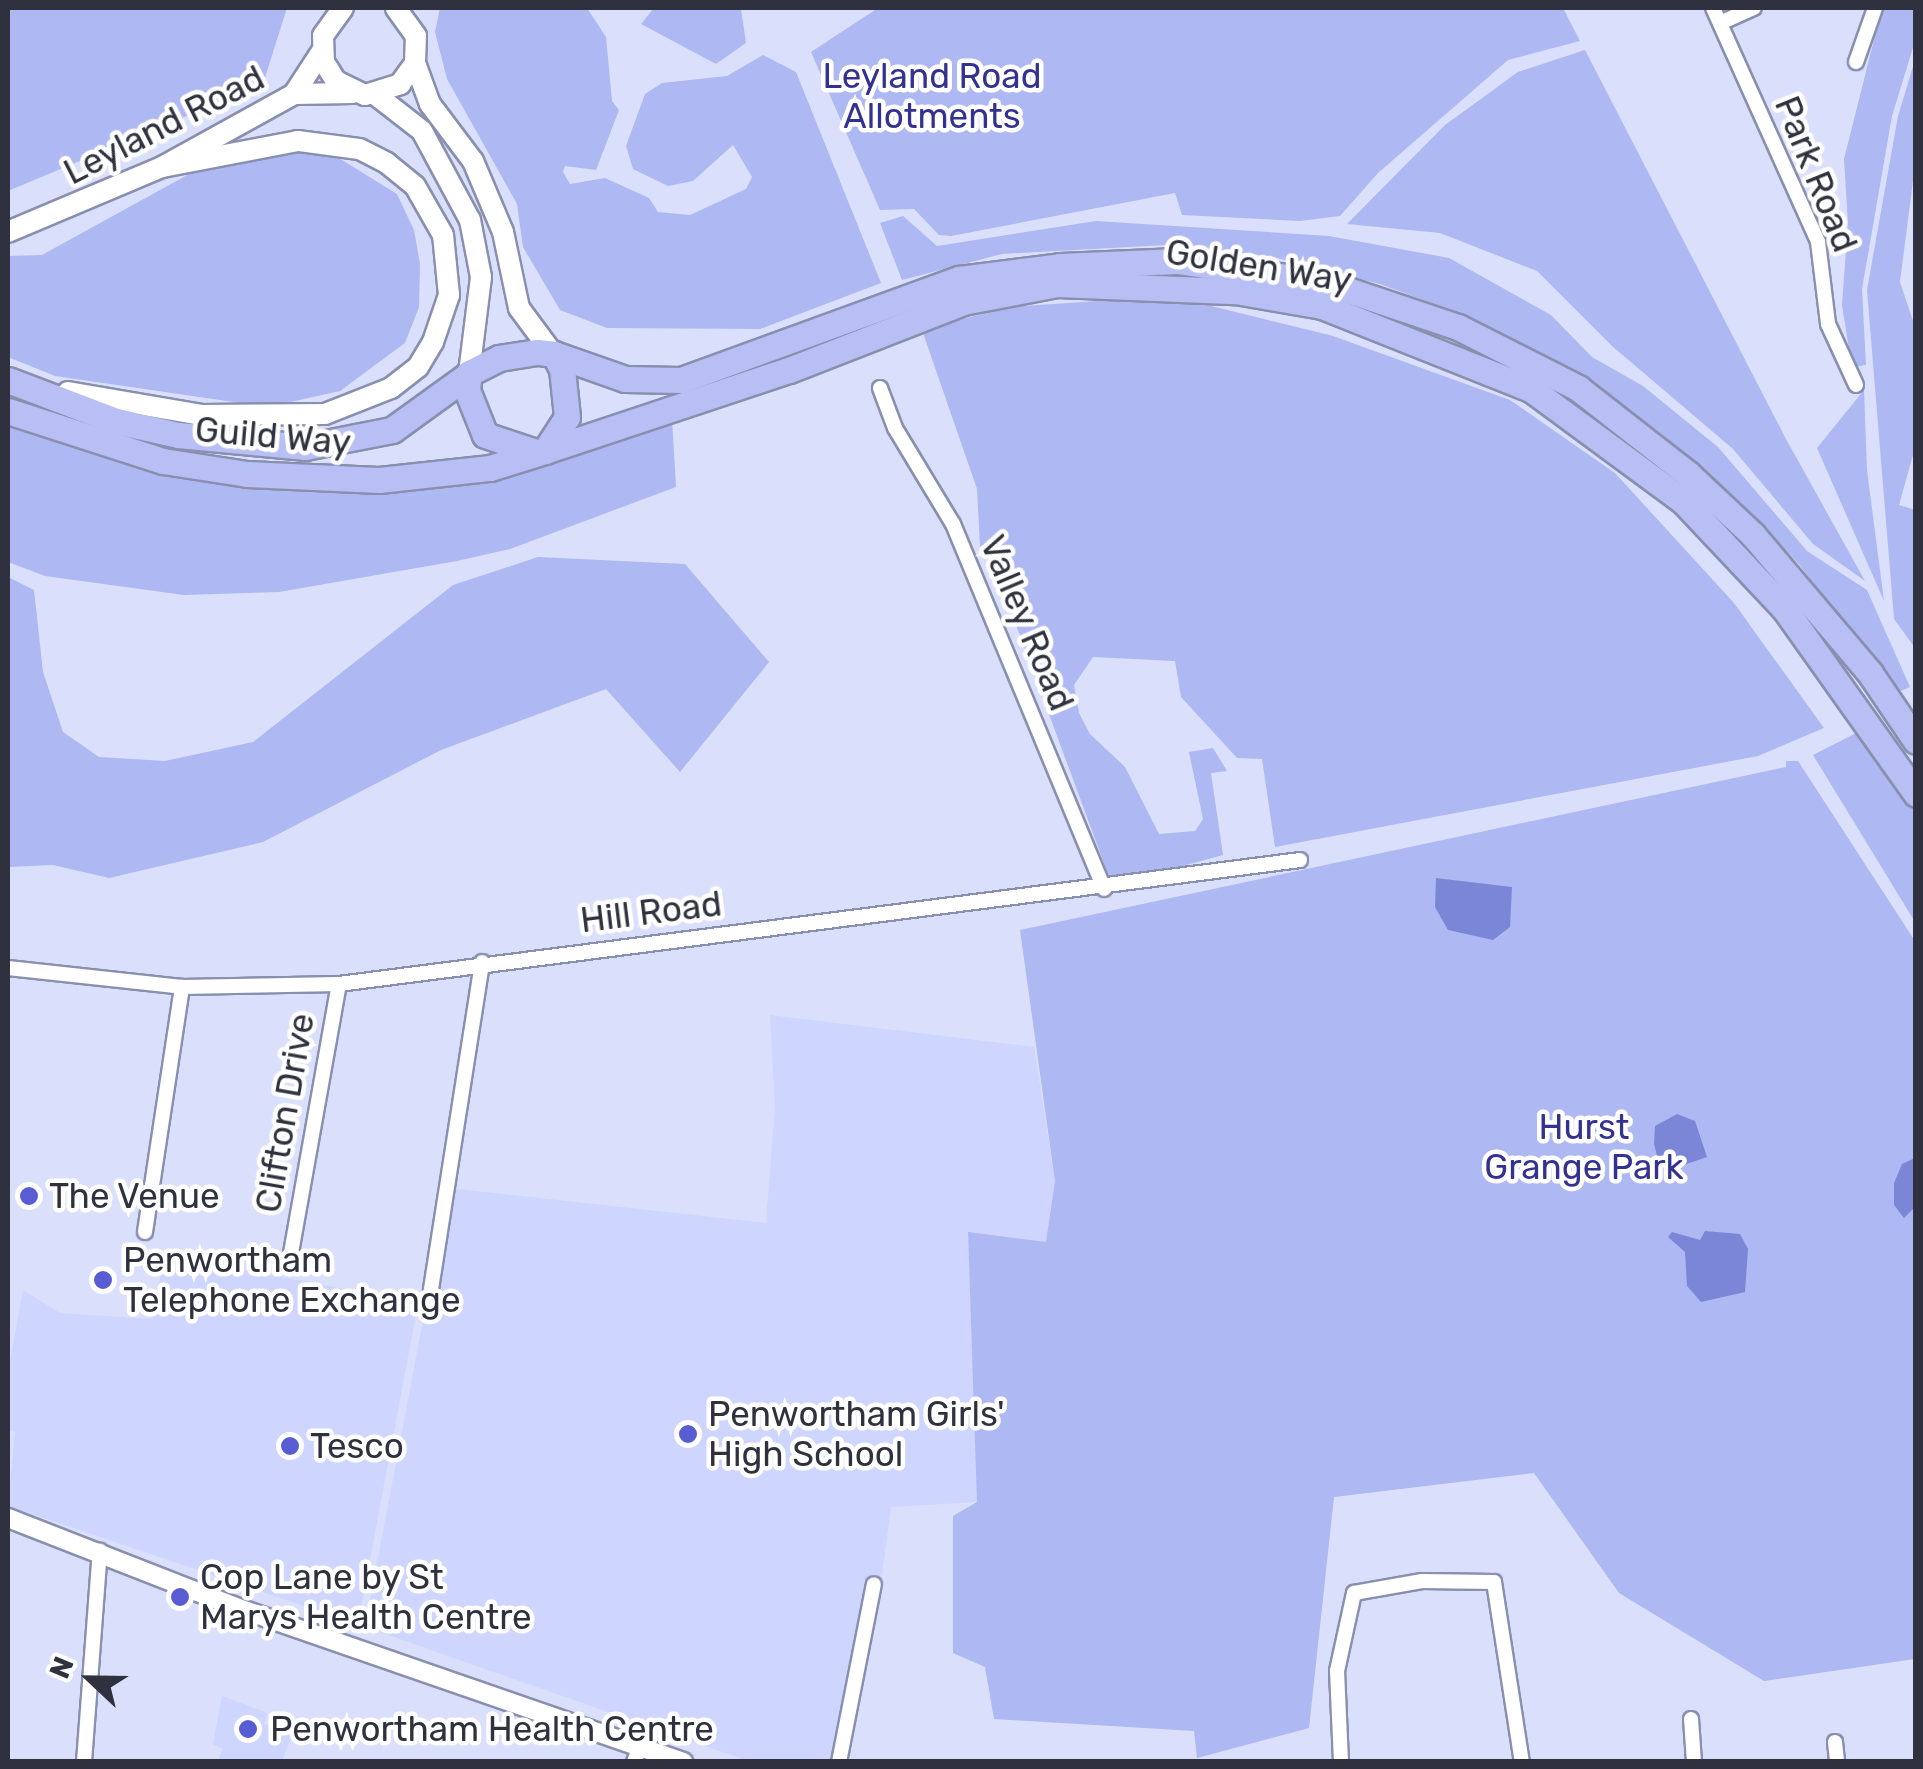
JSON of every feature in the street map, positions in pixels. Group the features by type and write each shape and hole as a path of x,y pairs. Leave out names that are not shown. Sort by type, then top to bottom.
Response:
{"highway":[{"name":"Golden Way","path":"553,354 624,378 682,380 959,279 1060,266 1177,261 1327,284 1458,327 1578,388 1673,461 1752,535 1870,673 1916,740"},
{"name":"Golden Way","path":"541,452 789,370 963,302 1038,288 1138,284 1322,306 1531,389 1684,502 1784,608 1916,794"},
{"path":"518,353 553,354 569,402 560,435 541,452 485,435 468,404 468,374 518,353"},
{"name":"Guild Way","path":"8,379 132,425 305,447 392,430 468,374"},
{"name":"Guild Way","path":"8,411 163,461 246,474 379,480 490,468 541,452"}],"main road":[{"name":"Leyland Road","path":"8,232 162,167 294,94 322,51 328,23 343,8"},
{"path":"396,8 416,36"},
{"path":"425,8 416,36 415,63 430,104 473,161 503,232 519,308 553,354"},
{"path":"322,51 336,81 365,94 422,132 470,220 482,277 468,374"},
{"path":"365,94 400,84 415,63"},
{"name":"Leyland Road","path":"294,94 365,94"},
{"path":"8,379 116,404 278,417 356,406 418,367 443,317 450,274 442,235 400,172 359,149 298,141 162,167"}],"street":[{"name":"Park Road","path":"1713,8 1818,242 1828,324 1856,385"},
{"path":"1720,22 1754,8"},
{"path":"1856,62 1875,8"},
{"name":"Valley Road","path":"880,388 894,428 953,524 1104,889"},
{"name":"Hill Road","path":"8,968 182,987 339,984 482,962 1104,889 1300,860"},
{"path":"430,1289 482,962"},
{"name":"Clifton Drive","path":"291,1253 339,984"},
{"path":"145,1232 182,987"},
{"path":"8,1518 246,1611 637,1754 684,1762"},
{"path":"84,1762 100,1551"},
{"path":"1341,1762 1337,1670 1354,1593 1422,1580 1494,1582 1522,1762"},
{"path":"839,1762 874,1584"},
{"path":"1692,1719 1694,1762"},
{"path":"1834,1742 1836,1762"}],"shaded area":[{"path":"1436,878 1512,887 1510,927 1493,940 1448,930 1435,907"},
{"name":"Penwortham Girls' High School","path":"770,1015 1034,1047 1055,1181 1046,1243 968,1233 978,1502 891,1507 882,1575 875,1577 847,1670 836,1761 748,1761 365,1627 448,1188 766,1223 775,1107"},
{"path":"1677,1114 1695,1121 1707,1157 1672,1169 1658,1160 1655,1126"},
{"path":"1915,1158 1915,1207 1904,1218 1894,1205 1894,1183 1902,1164"},
{"path":"1705,1231 1740,1234 1748,1249 1745,1292 1701,1302 1687,1286 1685,1252 1668,1237 1672,1232 1700,1240"},
{"path":"164,1255 418,1303 358,1624 8,1506 15,1432 8,1430 8,1373 23,1290 60,1313 153,1319"},
{"name":"Penwortham Health Centre","path":"222,1696 267,1713 264,1724 292,1735 282,1761 207,1761 218,1760 223,1749 213,1744"}],"green space":[{"path":"8,8 287,8 263,84 8,191"},
{"path":"440,8 587,8 606,37 612,101 619,110 596,170 565,166 563,172 570,184 605,178 649,198 658,212 690,215 746,189 752,177 733,145 693,181 668,186 633,169 626,146 645,94 662,83 727,76 763,55 796,72 881,283 760,329 607,328 560,310 523,247 517,204 447,79 435,32"},
{"path":"654,8 741,9 746,43 716,64 641,24"},
{"name":"Leyland Road Allotments","path":"878,8 1563,8 1580,41 1508,60 1378,173 1340,216 1300,221 1182,215 1175,193 951,236 939,235 914,209 880,210 811,52"},
{"path":"1882,8 1915,8 1915,41 1892,116 1862,289 1866,365 1852,367 1842,305 1848,223 1844,159"},
{"path":"1585,50 1786,439 1865,581 1813,544 1733,449 1612,346 1537,271 1440,233 1347,224 1445,125 1518,72"},
{"path":"1915,60 1915,165 1900,282 1915,327 1916,444 1899,505 1915,510 1915,648 1894,619 1867,290 1898,116"},
{"path":"270,151 334,155 397,194 414,230 420,264 419,307 405,343 340,391 268,407 55,376 8,357 8,256 42,255 200,168"},
{"path":"903,216 937,246 1096,221 1329,236 1449,258 1551,315 1592,357 1643,386 1718,447 1807,551 1867,590 1910,687 1898,692 1798,563 1718,483 1548,358 1463,315 1380,284 1269,256 1166,245 1002,254 902,280 880,223"},
{"path":"1171,296 1333,336 1510,400 1615,473 1734,603 1824,728 1758,756 1275,847 1262,759 1237,758 1181,697 1175,661 1093,657 1074,685 1079,713 1090,734 1125,767 1159,834 1195,831 1203,819 1189,752 1213,748 1227,771 1211,773 1223,855 1131,880 1108,874 1002,587 980,546 977,489 922,330 1008,307"},
{"path":"1864,390 1867,470 1884,601 1817,448"},
{"path":"672,419 676,487 510,549 457,561 279,592 184,595 45,576 8,562 8,422 331,488"},
{"path":"538,557 685,564 769,662 680,772 606,689 441,750 263,842 109,878 53,865 8,867 8,577 34,590 43,672 63,732 99,757 165,761 253,742 453,585"},
{"path":"1862,730 1915,812 1915,922 1813,755"},
{"name":"Hurst Grange Park","path":"1786,761 1798,761 1915,941 1915,1659 1764,1681 1619,1593 1534,1473 1334,1497 1309,1728 1197,1758 1194,1731 994,1719 985,1667 953,1653 953,1516 977,1502 968,1232 1046,1242 1055,1181 1020,930 1786,767"}],"place":[{"name":"The Venue","path":"29,1196"},
{"name":"Penwortham Telephone Exchange","path":"103,1280"},
{"name":"Penwortham Girls' High School","path":"688,1434"},
{"name":"Tesco","path":"290,1446"},
{"name":"Cop Lane by St Marys Health Centre","path":"180,1597"},
{"name":"Penwortham Health Centre","path":"248,1729"}]}
